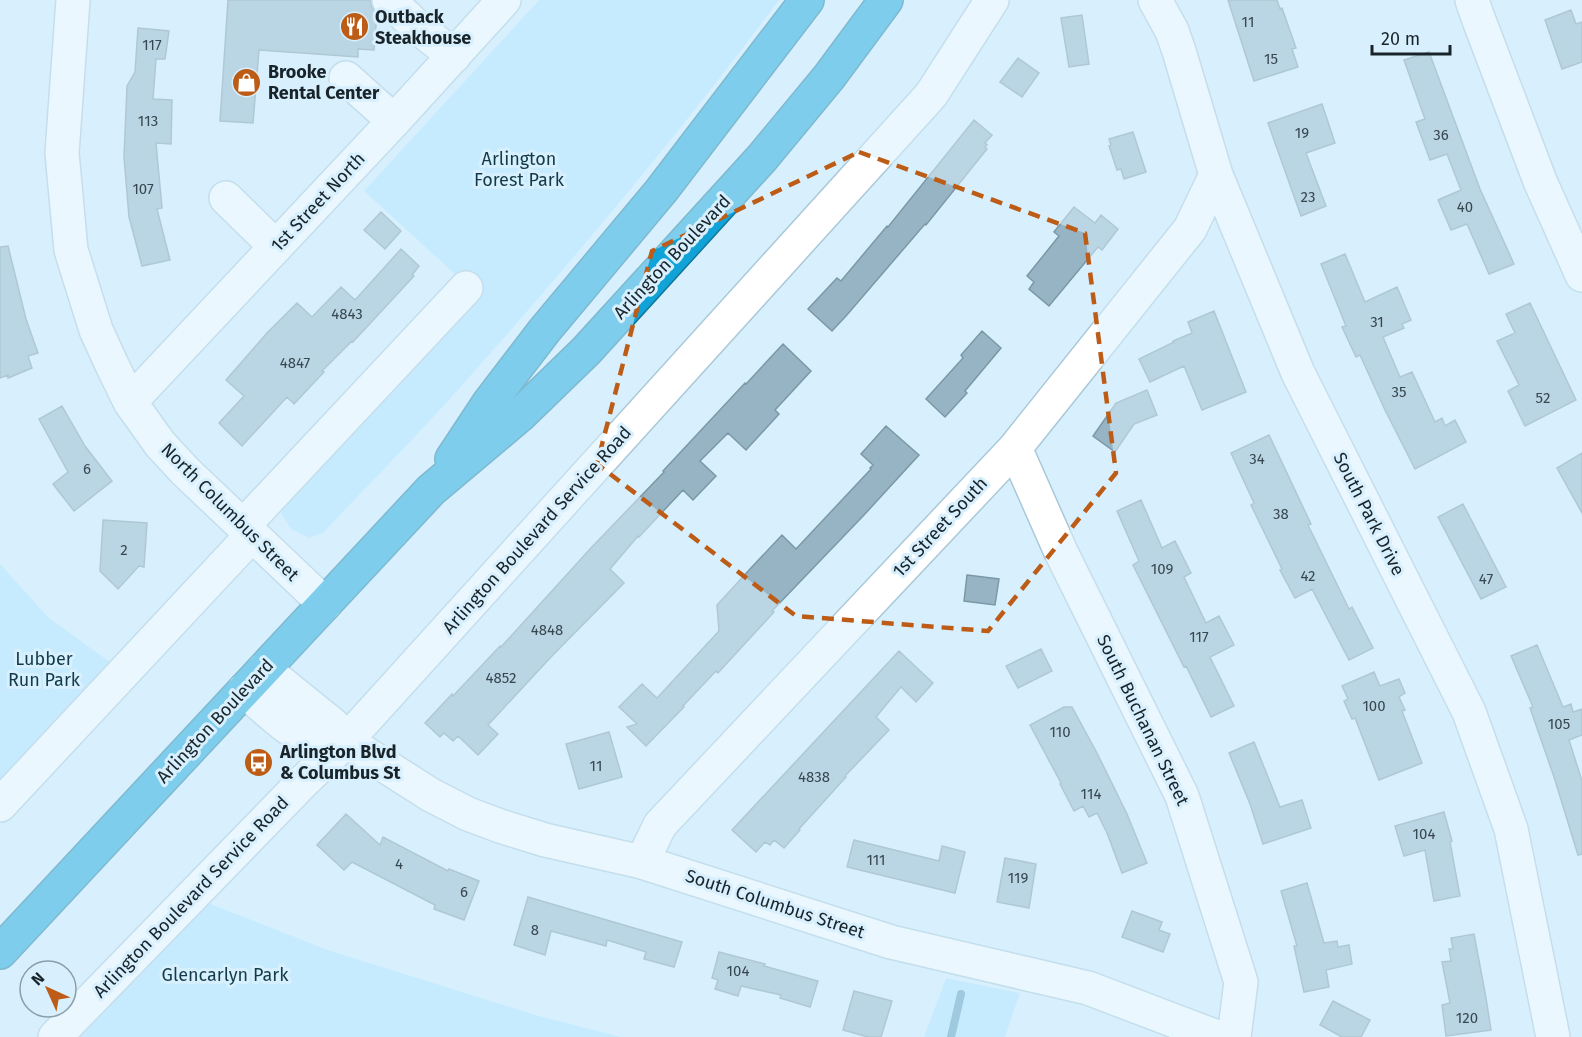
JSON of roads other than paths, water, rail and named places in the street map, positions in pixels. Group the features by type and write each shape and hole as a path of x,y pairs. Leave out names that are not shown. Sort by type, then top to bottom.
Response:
{"highway":[{"name":"Arlington Boulevard","path":"431,490 489,403 544,331 661,190 807,0"},
{"name":"Arlington Boulevard","path":"0,952 431,490 520,415 586,351 762,158 829,77 886,0"}],"street":[{"name":"North Columbus Street","path":"73,0 62,153 71,250 96,330 130,402 160,444 179,465 325,604"},
{"path":"390,0 415,25 454,56"},
{"name":"1st Street North","path":"130,402 394,121 504,0"},
{"name":"Arlington Boulevard Service Road","path":"55,1037 303,782 346,741 931,95 992,0"},
{"name":"South Park Drive","path":"1155,0 1179,51 1216,175 1298,373 1469,712 1511,829 1553,1037"},
{"path":"1472,0 1540,181 1582,275"},
{"path":"345,78 394,121"},
{"name":"1st Street South","path":"642,862 660,825 1015,448 1190,229 1216,175"},
{"path":"226,198 276,247"},
{"path":"0,805 466,288"},
{"name":"South Buchanan Street","path":"1015,448 1061,552 1182,796 1241,982 1234,1037"},
{"name":"South Columbus Street","path":"254,680 332,724 346,741 423,790 468,814 545,840 642,862 891,942 1088,988 1217,1037"}],"waterway":[{"path":"951,1037 961,994"}],"place":[{"name":"Outback Steakhouse","path":"354,27"},
{"name":"Brooke Rental Center","path":"247,82"},
{"name":"Arlington Blvd & Columbus St","path":"259,762"}],"park label":[{"name":"Arlington Forest Park","path":"519,169"},
{"name":"Lubber Run Park","path":"44,669"},
{"name":"Glencarlyn Park","path":"225,975"}]}
